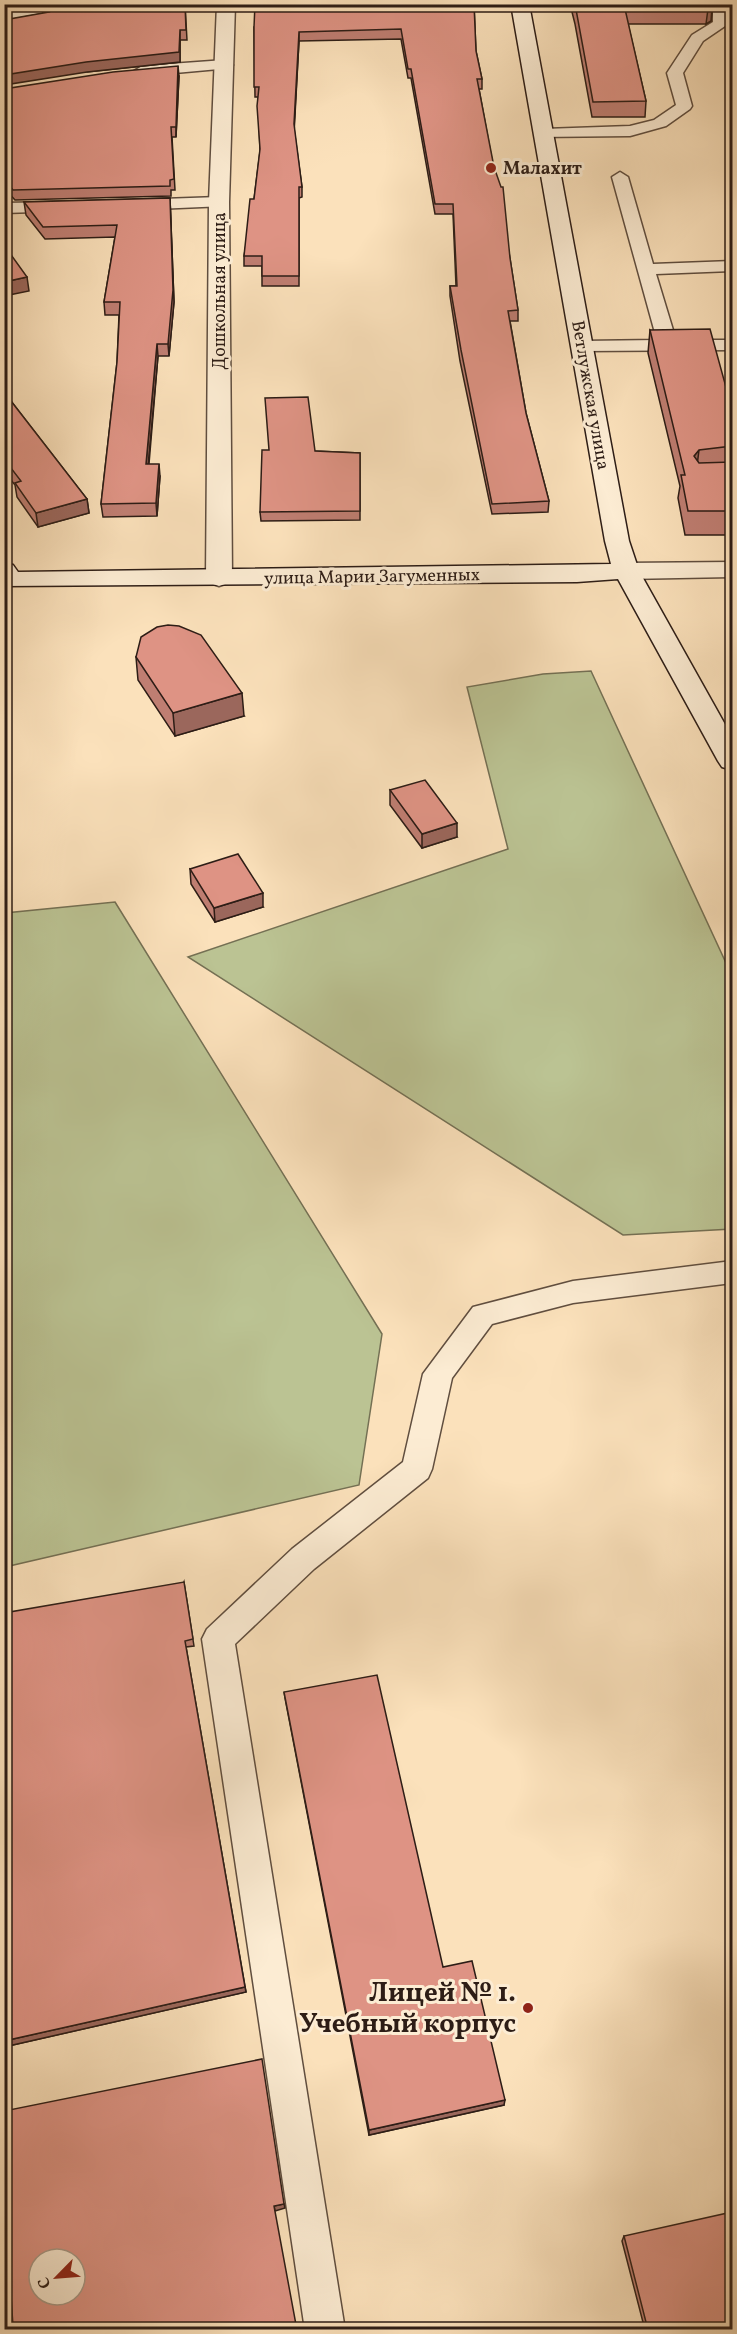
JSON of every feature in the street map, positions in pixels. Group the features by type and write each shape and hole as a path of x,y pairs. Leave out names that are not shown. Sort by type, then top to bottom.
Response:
{"street":[{"path":"4,15 62,4"},
{"name":"Дошкольная улица","path":"219,578 219,202 226,4"},
{"name":"Ветлужская улица","path":"520,4 617,541 626,572 732,761"},
{"name":"улица Марии Загуменных","path":"8,575 219,578 732,570"}],"lane":[{"path":"544,134 630,131 660,123 684,106 675,73 698,38 721,24 720,4"},
{"path":"129,72 225,65"},
{"path":"620,177 668,345"},
{"path":"121,206 219,202"},
{"path":"4,208 74,206"},
{"path":"647,269 732,266"},
{"path":"583,346 732,345"},
{"path":"325,2330 218,1639 303,1559 417,1469 438,1374 483,1315 573,1292 732,1272"}],"green space":[{"path":"591,671 732,976 732,1229 623,1235 188,957 508,849 467,687 543,674"},
{"path":"115,902 382,1334 359,1485 5,1567 5,913"}],"building":[{"path":"185,4 186,30 180,30 179,52 86,62 4,75 4,20 49,12 42,5"},
{"path":"255,4 474,4 476,51 482,79 477,79 494,167 501,187 503,187 518,310 508,311 526,413 549,501 492,504 450,286 457,286 453,204 435,204 411,69 408,69 401,29 299,32 294,124 302,187 299,187 299,276 262,276 262,256 244,256 250,199 254,199 260,149 257,106 259,87 254,87"},
{"path":"575,4 713,4 708,9 625,9 646,101 593,102"},
{"path":"178,66 176,127 171,127 174,179 170,180 170,186 13,190 4,179 4,89 113,72"},
{"path":"170,198 173,290 168,344 157,344 146,464 159,464 156,503 101,504 117,362 120,302 104,302 117,225 43,227 24,202"},
{"path":"4,245 27,277 4,282"},
{"path":"710,329 732,409 732,446 699,450 694,456 699,463 732,462 732,511 688,511 681,475 685,475 650,330"},
{"path":"4,392 87,499 36,513 15,483 21,481 4,459"},
{"path":"308,397 315,451 360,453 360,511 260,512 262,450 269,450 265,398"},
{"path":"179,626 201,635 242,693 173,713 136,657 141,637 157,627"},
{"path":"425,780 457,823 422,834 390,790"},
{"path":"238,854 263,893 214,908 190,869"},
{"path":"184,1582 193,1639 185,1641 245,1987 4,2041 4,1613"},
{"path":"377,1675 443,1967 472,1961 505,2100 369,2130 284,1692"},
{"path":"262,2059 284,2204 274,2206 297,2330 5,2330 5,2327 13,2326 4,2192 4,2111"},
{"path":"732,2212 732,2330 648,2330 624,2236"}],"place":[{"name":"Малахит","path":"491,168"},
{"name":"Лицей № 1. Учебный корпус","path":"528,2008"}]}
